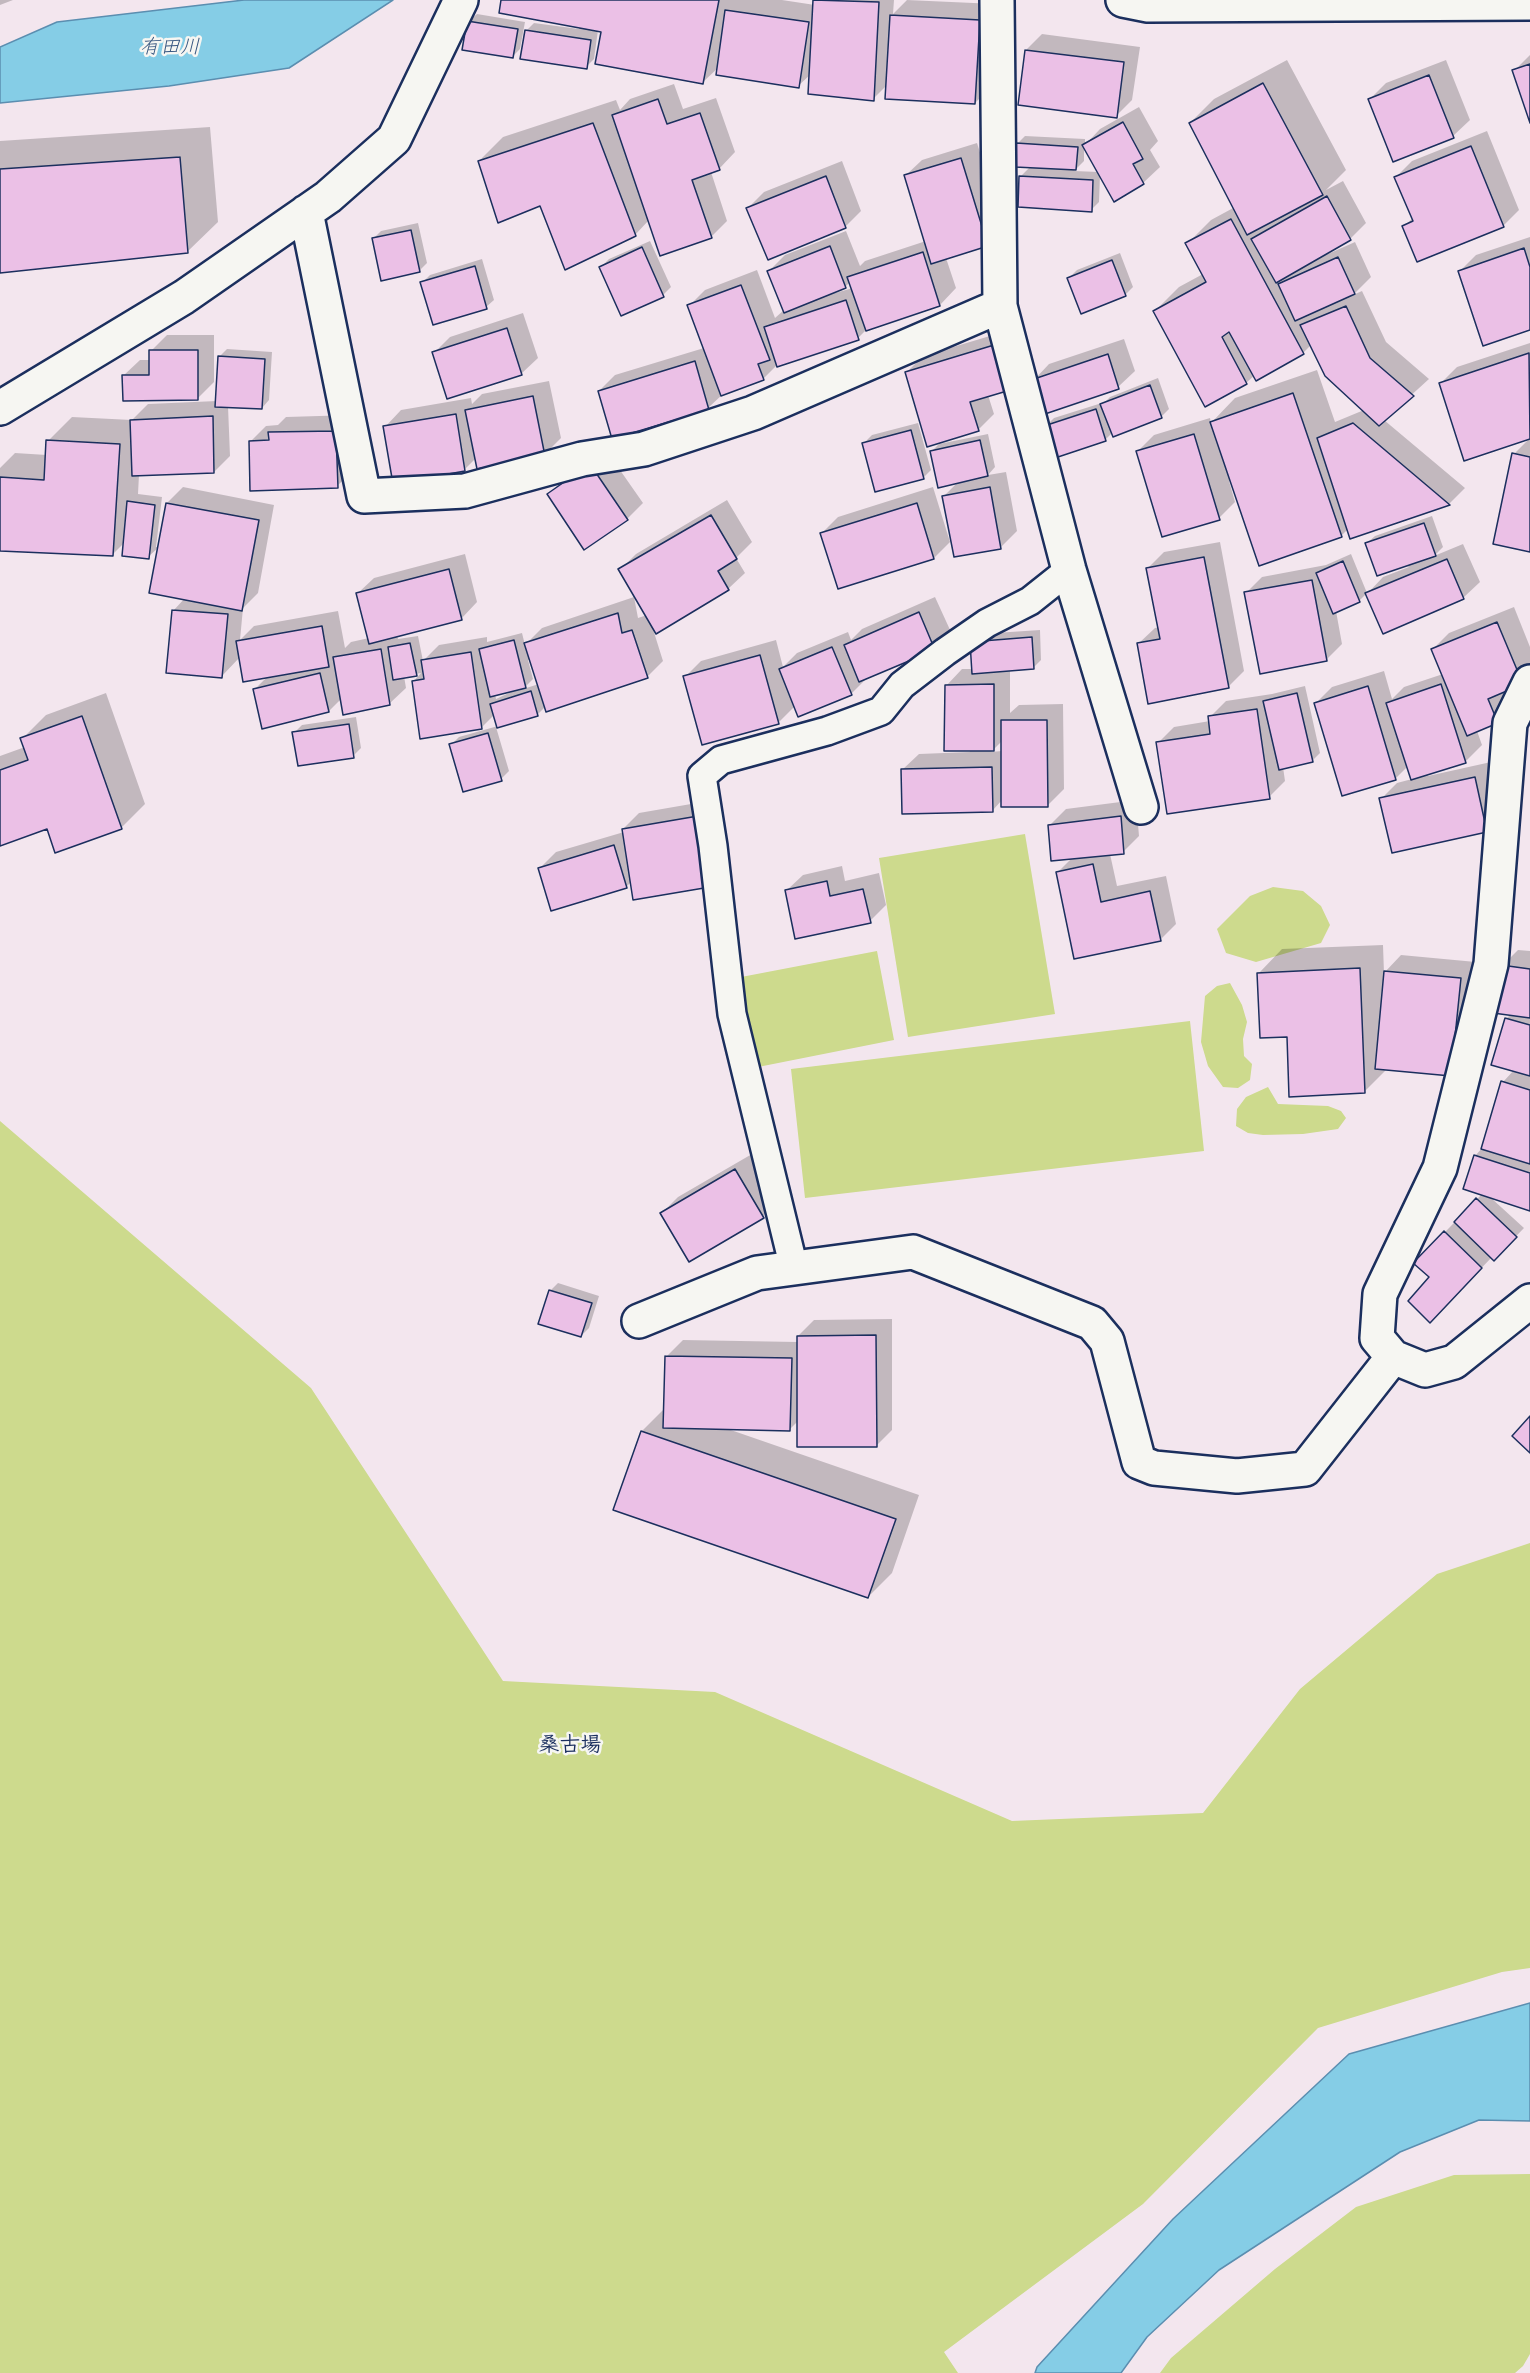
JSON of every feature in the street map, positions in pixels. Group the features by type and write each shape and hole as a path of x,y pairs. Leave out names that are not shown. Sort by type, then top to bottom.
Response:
{"street":[{"path":"0,408 184,297 328,197 394,138 461,0"},
{"path":"997,0 1000,306 1069,570 1141,807"},
{"path":"1123,0 1148,5 1530,3"},
{"path":"306,212 364,496 465,491 582,459 644,449 753,413 1000,306"},
{"path":"1530,682 1510,723 1491,964 1440,1168 1380,1294 1377,1338 1393,1357 1425,1370 1454,1362 1530,1300"},
{"path":"639,1321 757,1273 913,1252 1092,1323 1107,1341 1139,1461 1154,1468 1237,1476 1305,1469 1393,1357"}],"lane":[{"path":"794,1268 732,1014 713,846 702,776 721,760 827,731 881,711 902,685 936,659 987,623 1030,601 1069,570"}],"green space":[{"path":"1025,834 1055,1014 908,1037 879,858"},
{"path":"1273,887 1303,891 1321,906 1330,925 1321,943 1256,962 1226,953 1217,929 1250,896"},
{"path":"877,951 894,1040 753,1068 736,978"},
{"path":"1230,983 1242,1005 1247,1022 1243,1039 1244,1056 1252,1064 1250,1080 1238,1088 1223,1087 1208,1066 1201,1042 1205,996 1217,986"},
{"path":"1190,1021 1204,1151 805,1198 791,1069"},
{"path":"1268,1087 1278,1104 1328,1106 1341,1111 1346,1118 1338,1129 1303,1134 1263,1135 1248,1133 1236,1126 1237,1109 1246,1097"},
{"path":"0,1121 311,1388 503,1681 715,1692 1012,1821 1203,1813 1300,1689 1437,1574 1530,1543 1530,1968 1502,1972 1318,2028 1143,2204 944,2352 958,2373 0,2373"},
{"path":"1530,2174 1530,2354 1523,2366 1515,2373 1160,2373 1171,2358 1275,2269 1356,2207 1454,2175"}],"water":[{"name":"有田川","path":"244,0 393,0 289,68 169,86 0,103 0,47 57,22"},
{"path":"1530,2003 1530,2121 1479,2120 1400,2152 1219,2270 1147,2337 1121,2373 1035,2373 1037,2367 1173,2219 1349,2054"}],"building":[{"path":"501,0 719,0 703,84 595,64 601,32 499,13"},
{"path":"813,0 879,2 874,101 808,94"},
{"path":"725,10 809,22 799,88 716,75"},
{"path":"890,15 980,20 975,104 885,99"},
{"path":"467,21 518,29 513,58 462,50"},
{"path":"525,30 591,40 587,69 520,59"},
{"path":"1025,50 1124,62 1117,118 1018,105"},
{"path":"1530,64 1530,123 1512,70"},
{"path":"1429,75 1454,138 1393,162 1368,99"},
{"path":"1263,83 1323,195 1247,235 1189,123"},
{"path":"658,99 667,124 700,113 720,170 692,180 712,238 660,256 612,115"},
{"path":"1123,122 1143,159 1133,164 1144,184 1114,202 1082,145"},
{"path":"593,123 636,236 565,270 540,206 498,223 478,161"},
{"path":"1016,143 1078,147 1076,170 1015,167"},
{"path":"1471,146 1504,227 1417,262 1402,226 1413,221 1394,177"},
{"path":"180,157 188,253 0,273 0,169"},
{"path":"961,158 988,246 931,264 904,175"},
{"path":"826,176 846,228 768,260 746,208"},
{"path":"1019,176 1093,180 1092,212 1018,207"},
{"path":"1327,196 1351,240 1276,283 1251,239"},
{"path":"1231,219 1304,354 1256,381 1229,332 1222,337 1247,384 1205,407 1153,311 1206,282 1185,243"},
{"path":"411,230 420,272 381,281 372,238"},
{"path":"830,246 846,288 784,313 767,271"},
{"path":"642,247 664,297 621,316 599,267"},
{"path":"1524,248 1530,267 1530,330 1483,346 1458,271"},
{"path":"923,252 940,306 866,331 847,277"},
{"path":"1338,257 1355,294 1295,321 1278,284"},
{"path":"1112,260 1126,296 1081,314 1067,278"},
{"path":"475,266 487,309 433,325 420,282"},
{"path":"741,285 770,360 758,364 764,380 721,396 687,305"},
{"path":"846,300 859,340 777,367 764,327"},
{"path":"1346,306 1370,358 1414,396 1379,426 1325,376 1300,325"},
{"path":"507,328 522,375 447,399 432,352"},
{"path":"994,345 1007,391 970,402 979,431 927,447 905,372"},
{"path":"149,350 198,350 198,400 123,401 122,375 149,375"},
{"path":"1529,353 1530,439 1464,461 1439,383"},
{"path":"1108,354 1119,389 1042,415 1031,380"},
{"path":"218,356 265,359 262,409 215,407"},
{"path":"695,361 709,410 612,439 598,391"},
{"path":"1150,385 1162,418 1113,437 1100,404"},
{"path":"1293,393 1342,537 1259,566 1210,422"},
{"path":"533,396 545,456 477,469 465,410"},
{"path":"1096,409 1106,441 1055,458 1044,426"},
{"path":"456,414 465,471 393,484 383,426"},
{"path":"213,416 214,473 132,476 130,420"},
{"path":"1353,423 1450,505 1350,539 1317,438"},
{"path":"911,430 924,479 875,492 862,443"},
{"path":"336,431 338,488 250,491 249,441 269,440 268,432"},
{"path":"1194,434 1220,520 1162,537 1136,451"},
{"path":"46,440 120,444 113,556 0,551 0,477 44,480"},
{"path":"980,440 988,476 938,488 930,451"},
{"path":"1512,453 1530,457 1530,552 1493,544"},
{"path":"590,464 628,520 584,550 547,494"},
{"path":"990,487 1001,549 954,557 942,496"},
{"path":"127,501 155,505 149,559 122,556"},
{"path":"166,503 259,520 242,611 149,593"},
{"path":"917,503 934,559 838,589 820,533"},
{"path":"711,515 737,559 718,571 729,590 656,634 618,569"},
{"path":"1424,523 1436,556 1377,576 1365,543"},
{"path":"1204,557 1229,688 1148,704 1137,643 1160,639 1146,568"},
{"path":"1447,559 1464,599 1383,634 1365,593"},
{"path":"1343,561 1360,602 1333,614 1316,573"},
{"path":"449,569 462,620 369,644 356,593"},
{"path":"1312,580 1327,661 1260,674 1244,592"},
{"path":"172,610 228,614 222,678 166,673"},
{"path":"919,612 935,650 859,682 844,645"},
{"path":"618,613 622,633 632,630 648,678 546,712 524,643"},
{"path":"1497,622 1523,684 1488,699 1498,723 1467,736 1431,649"},
{"path":"322,626 329,667 243,682 236,641"},
{"path":"1032,637 1034,669 972,674 970,642"},
{"path":"514,640 526,688 490,697 479,649"},
{"path":"410,643 417,676 393,680 388,647"},
{"path":"832,647 852,695 798,717 779,669"},
{"path":"381,649 390,705 343,715 333,657"},
{"path":"471,652 482,729 420,739 412,681 424,679 421,660"},
{"path":"760,655 779,724 702,745 683,676"},
{"path":"320,673 329,712 262,729 253,689"},
{"path":"994,684 994,751 944,751 945,685"},
{"path":"1441,684 1466,763 1411,780 1386,703"},
{"path":"1368,686 1396,780 1342,796 1314,703"},
{"path":"531,691 538,716 497,728 490,704"},
{"path":"1297,693 1313,762 1279,770 1263,701"},
{"path":"1257,709 1270,799 1167,814 1156,742 1210,734 1208,716"},
{"path":"82,716 122,829 55,853 47,829 0,846 0,770 28,760 20,738"},
{"path":"1001,720 1047,720 1048,807 1001,807"},
{"path":"349,724 354,758 298,766 292,732"},
{"path":"488,733 502,781 463,792 449,744"},
{"path":"992,767 993,812 902,814 901,769"},
{"path":"1475,777 1487,832 1392,853 1379,798"},
{"path":"698,816 710,887 633,900 622,829"},
{"path":"1121,816 1124,854 1051,861 1048,825"},
{"path":"614,845 627,888 551,911 538,868"},
{"path":"1093,864 1101,902 1150,891 1161,941 1074,959 1056,872"},
{"path":"827,881 830,896 863,889 871,923 795,939 785,890"},
{"path":"1501,965 1530,969 1530,1018 1493,1013"},
{"path":"1360,968 1365,1093 1289,1097 1287,1037 1260,1038 1257,973"},
{"path":"1384,971 1461,978 1451,1076 1375,1069"},
{"path":"1505,1018 1530,1025 1530,1076 1491,1065"},
{"path":"1501,1081 1530,1090 1530,1164 1481,1149"},
{"path":"1474,1155 1530,1173 1530,1211 1463,1189"},
{"path":"735,1169 764,1218 689,1262 660,1213"},
{"path":"1476,1198 1517,1237 1494,1261 1454,1222"},
{"path":"1444,1231 1482,1268 1430,1323 1408,1301 1429,1277 1413,1263"},
{"path":"549,1290 592,1303 581,1337 538,1324"},
{"path":"876,1335 877,1447 797,1447 797,1336"},
{"path":"665,1356 792,1358 790,1431 663,1428"},
{"path":"1530,1416 1530,1453 1512,1436"},
{"path":"641,1431 896,1519 868,1598 613,1510"}],"district":[{"name":"桑古場","path":"570,1745"}]}
